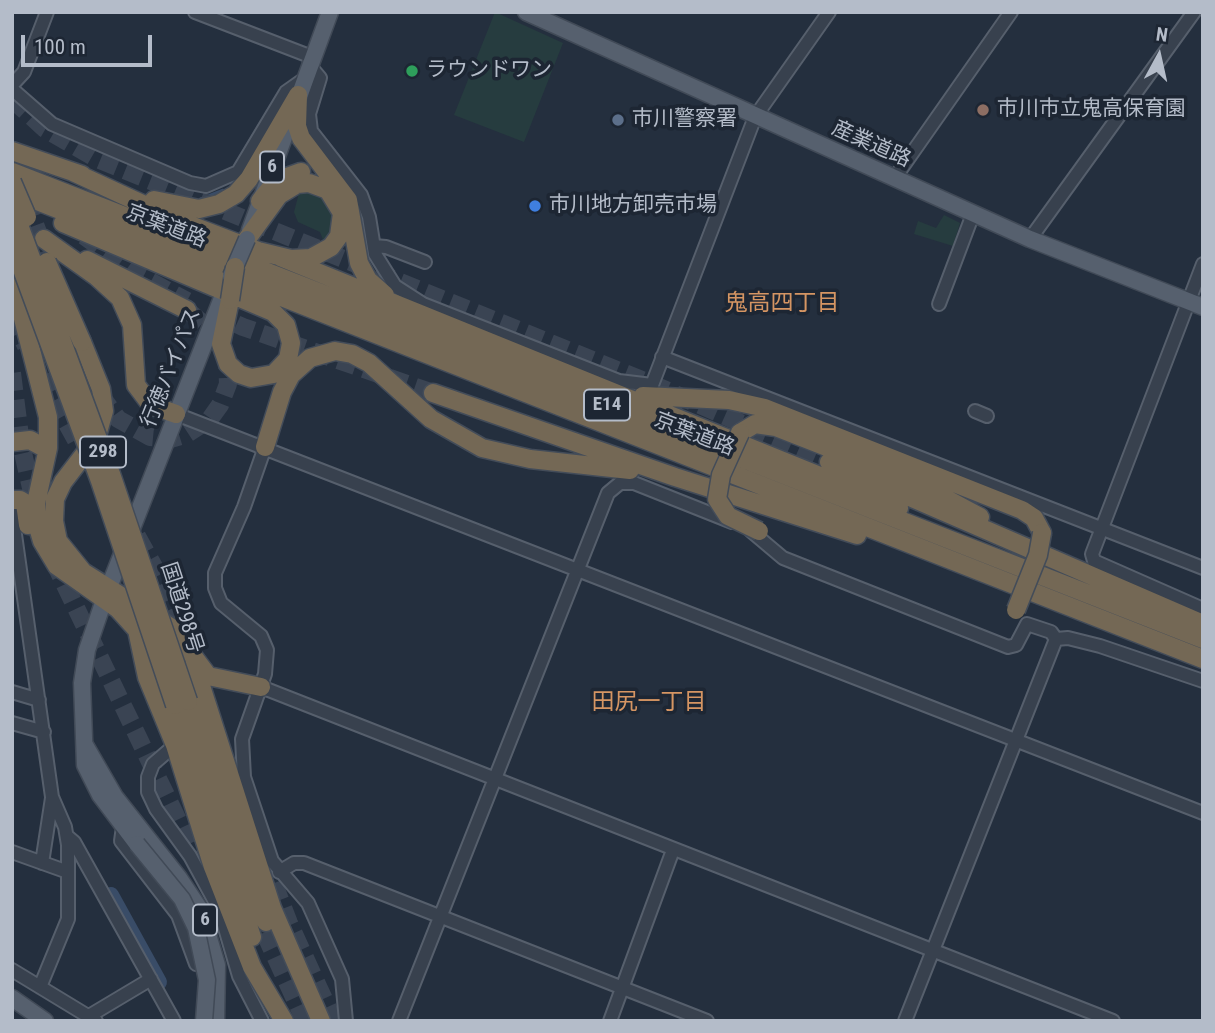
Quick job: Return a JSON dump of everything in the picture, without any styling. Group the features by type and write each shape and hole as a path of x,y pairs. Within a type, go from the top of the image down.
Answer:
{"highway":[{"path":"12,150 174,206 199,209 219,204 236,194 249,180 306,74"},
{"path":"306,74 297,126 301,138 339,186 352,209 356,254 368,280 388,297 421,314"},
{"name":"京葉道路","path":"12,172 1203,639"},
{"path":"73,172 150,209 279,257 619,392 884,501 1053,581"},
{"path":"260,201 270,186 292,174 322,175 339,186"},
{"name":"298","path":"12,182 99,382 104,411 96,439 58,491 54,506 58,541 76,565 106,594 137,631 152,689 175,745 201,836 241,942 272,1004 286,1021"},
{"path":"247,239 279,195 291,187 309,183 328,190 342,213 341,229 336,242 326,252 311,258 279,257"},
{"name":"京葉道路","path":"12,191 1203,659"},
{"path":"12,199 129,252 273,312 286,325 291,342 288,359 274,374 251,378 239,374 228,364 221,344 226,299 235,267"},
{"name":"国道298号","path":"12,206 111,474 240,859 277,947 314,1021"},
{"path":"12,222 187,310"},
{"path":"44,239 97,277 120,298 132,325 136,385 151,405 176,414"},
{"name":"国道298号","path":"12,242 100,481 188,699 246,920 286,1021"},
{"name":"298","path":"12,275 31,344 49,434 36,503 38,532 57,566 82,586 159,617 184,641 188,699 212,725 272,908 321,1021"},
{"path":"265,447 282,392 291,375 310,358 335,351 352,354 369,363 431,419 482,448 530,459 675,477"},
{"path":"619,392 668,399 729,400 765,408 1022,510 1034,518 1042,533 1038,555 1016,610"},
{"path":"433,393 675,477 1014,585"},
{"path":"759,531 728,516 717,499 720,475 740,433 755,424 771,425 911,480 1067,564"},
{"path":"12,442 30,440 69,473"},
{"path":"830,462 1203,625"},
{"path":"12,500 25,503 32,543 44,565 61,578 82,586"},
{"path":"184,641 208,676 261,687"},
{"path":"152,689 167,699 188,699 232,680"},
{"path":"212,725 214,696 232,680"}],"main road":[{"name":"6","path":"235,267 330,12"},
{"name":"産業道路","path":"526,12 1030,239 1203,307"},
{"name":"行徳バイパス","path":"211,1021 219,978 206,923 190,893 141,840 123,827 100,794 85,765 80,709 87,650 106,594 176,414 226,299"},
{"name":"行徳バイパス","path":"85,745 141,840 182,899 196,928 207,979 204,1021"},
{"path":"12,998 45,1021"}],"street":[{"path":"47,12 24,72 12,87 52,124 190,183 206,186 238,172 286,92 306,74"},
{"path":"195,12 306,74 320,78 309,114 311,131 361,195 374,246 389,280 415,301 619,381 652,385 755,117 829,12"},
{"path":"894,178 1011,12"},
{"path":"1030,239 1194,12"},
{"path":"939,304 973,214"},
{"path":"374,246 386,247 425,261"},
{"path":"1203,264 1093,547 1094,561 1203,609"},
{"path":"662,357 1203,568"},
{"path":"176,414 1203,813"},
{"path":"265,447 215,581 221,603 261,636 268,660 242,739 241,765 267,848 279,872 301,894 315,916 342,979 346,1021"},
{"path":"399,1021 608,493 615,485 626,482 672,496 755,532 783,558 1008,648 1016,645 1027,624 1051,632 1056,639"},
{"path":"12,513 52,797 67,836 68,919 40,987"},
{"path":"1056,639 1068,638 1100,646 1203,681"},
{"path":"905,1021 1056,639"},
{"path":"261,687 1113,1021"},
{"path":"12,692 39,700"},
{"path":"12,723 44,732"},
{"path":"175,745 157,759 150,771 147,785 151,801 190,856 220,911 239,976 262,1021"},
{"path":"42,863 52,797"},
{"path":"123,827 121,841 162,891 184,926 199,976 199,1006 203,1015 211,1021"},
{"path":"67,836 74,842 174,1021"},
{"path":"610,1021 674,850"},
{"path":"12,852 68,872"},
{"path":"279,872 294,863 304,863 622,990 707,1021"},
{"path":"12,970 93,1019 151,979"}],"green space":[{"path":"495,12 563,43 524,142 454,115"},
{"path":"299,193 319,194 333,210 336,226 324,242 320,232 298,222 294,212"},
{"path":"944,215 960,223 953,246 914,234 918,221 936,228"}],"waterway":[{"path":"200,199 223,190"},
{"path":"111,895 159,982"}],"tunnel":[{"path":"12,99 45,129 97,159 659,387 829,462"},
{"path":"26,200 54,275"},
{"path":"84,236 135,273 187,301"},
{"path":"99,393 118,419 150,437 171,439 187,434 210,419 220,405 228,384 227,362 215,334 187,310"},
{"path":"212,313 243,327 433,393"},
{"path":"12,317 26,346"},
{"path":"12,373 21,444 36,510"},
{"path":"41,377 87,460"},
{"path":"137,536 168,592 193,653"},
{"path":"53,560 200,866"},
{"path":"264,858 289,923 334,1021"},
{"path":"253,908 305,1021"}],"place":[{"name":"ラウンドワン","path":"412,71"},
{"name":"市川市立鬼高保育園","path":"983,110"},
{"name":"市川警察署","path":"618,120"},
{"name":"市川地方卸売市場","path":"535,206"}],"district":[{"name":"鬼高四丁目","path":"782,304"},
{"name":"田尻一丁目","path":"649,703"}]}
